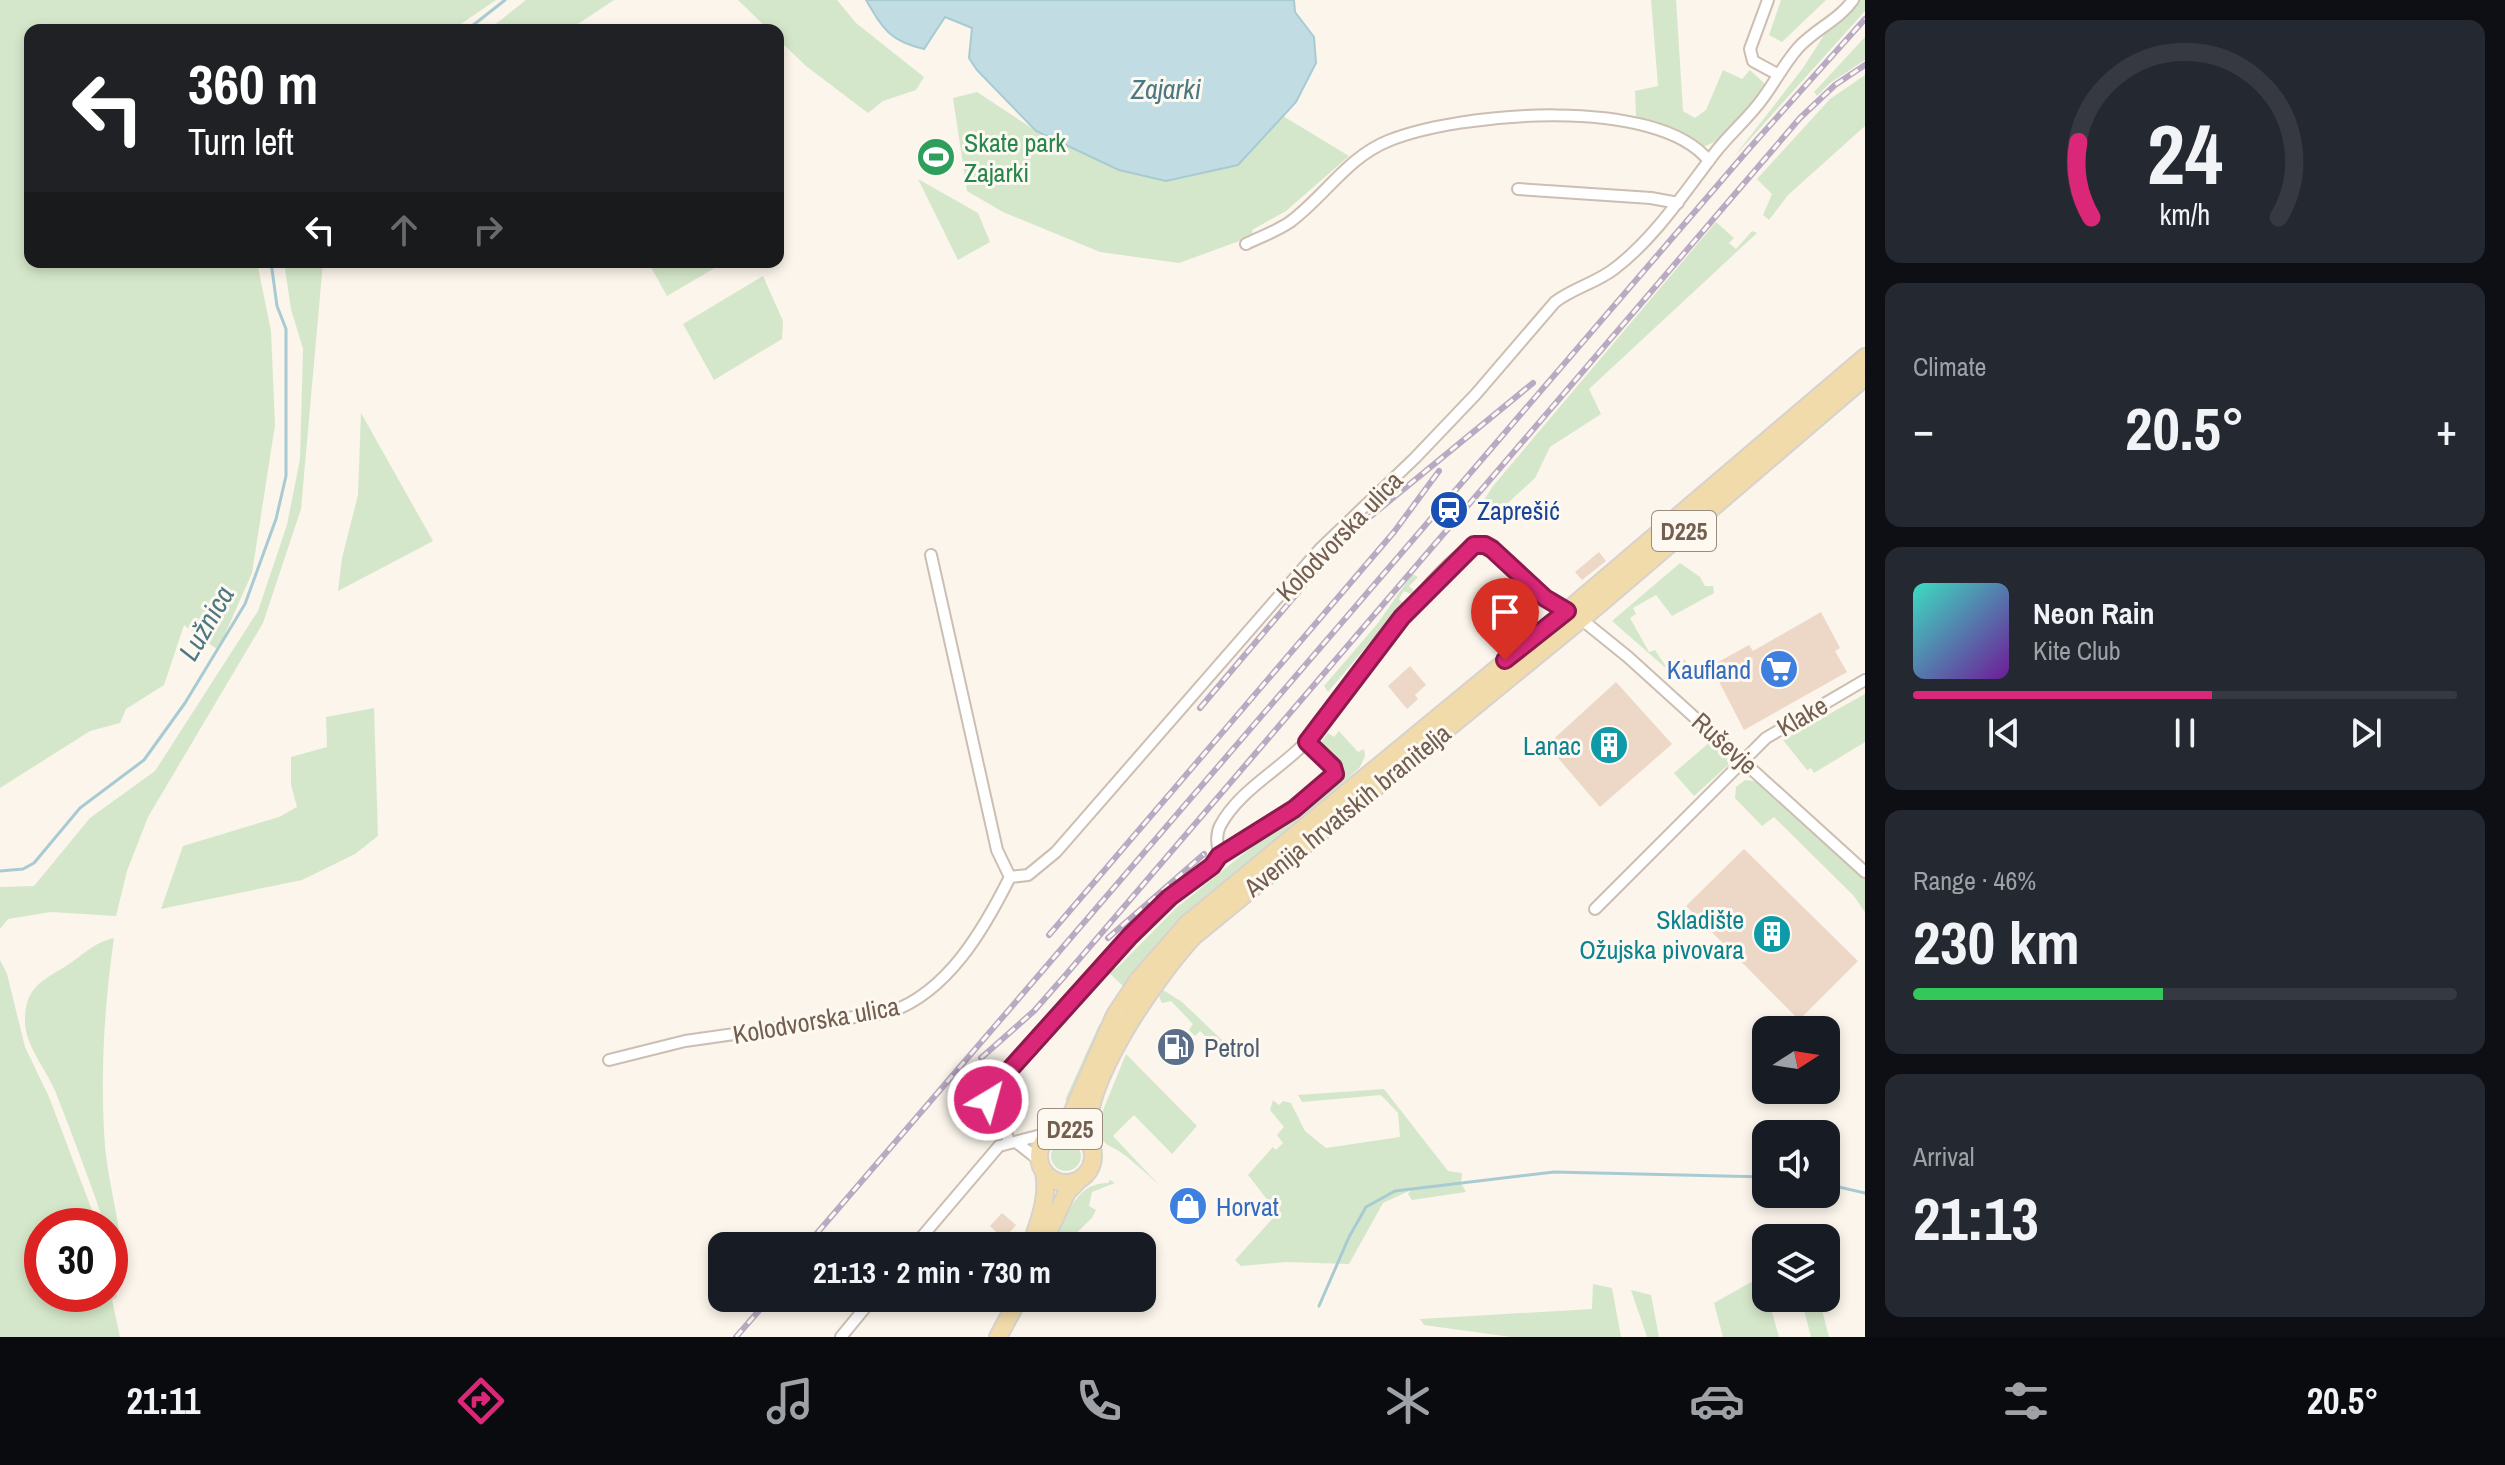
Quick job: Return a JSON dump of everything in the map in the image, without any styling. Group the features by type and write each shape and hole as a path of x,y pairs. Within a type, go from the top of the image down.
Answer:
{"main road":[{"name":"Avenija hrvatskih branitelja","path":"1090,1142 1088,1120 1117,1046 1148,991 1180,952 1574,615 1865,357"},
{"name":"Avenija hrvatskih branitelja","path":"1057,1131 1069,1120 1115,1015 1139,979 1187,924 1574,615 1865,377"},
{"name":"D225","path":"1036,1232 1046,1191 1042,1144 1057,1131 1077,1131 1090,1142 1093,1162 1087,1174 1067,1192 1048,1232"},
{"name":"D225","path":"1042,1166 1055,1181 1077,1182"},
{"path":"987,1337 1000,1312"},
{"path":"998,1337 1011,1312"}],"street":[{"path":"1768,0 1750,49 1753,61 1777,74"},
{"name":"Kolodvorska ulica","path":"609,1060 685,1041 876,1014 909,1005 944,977 978,934 1010,877 1028,875 1056,852 1320,549 1415,458 1555,302 1569,291 1612,271 1678,203 1763,98 1800,45 1846,10 1853,0"},
{"path":"1246,244 1288,224 1360,156 1387,141 1452,126 1532,115 1626,120 1658,127 1676,135 1702,152 1709,161"},
{"path":"1518,189 1651,198 1678,203"},
{"name":"Ruševje","path":"1307,742 1402,617 1474,545 1485,545 1545,598 1574,615 1745,760 1865,872"},
{"path":"931,555 997,850 1010,877"},
{"name":"Klake","path":"1595,909 1771,734 1865,680"},
{"path":"1042,1166 1013,1142 989,1108 990,1092 1130,936 1170,897 1212,866 1219,856 1294,809 1335,774 1333,767 1307,742 1241,801 1219,827 1219,856"},
{"path":"926,1232 999,1146 1057,1131"},
{"path":"841,1337 862,1312"}],"green space":[{"path":"0,0 496,0 461,24 24,24 24,268 258,268 271,331 275,425 252,573 218,650 184,625 164,685 126,709 120,723 90,731 0,788"},
{"path":"526,0 614,0 578,24 496,24"},
{"path":"738,0 837,0 856,23 924,77 916,90 883,101 868,113 806,66 784,45 784,24 763,24"},
{"path":"1651,0 1676,0 1683,111 1695,118 1706,110 1723,70 1742,79 1750,70 1765,84 1731,129 1703,147 1658,124 1636,118 1635,91 1658,86"},
{"path":"1781,0 1826,0 1782,42 1769,35"},
{"path":"1859,0 1865,0 1865,11 1734,157 1803,68 1828,29 1844,18"},
{"path":"1865,37 1865,60 1830,83 1817,96 1814,92"},
{"path":"1865,75 1865,126 1788,195 1769,220 1763,215 1772,194 1757,179 1830,99"},
{"path":"977,92 1036,131 1119,170 1238,165 1283,116 1349,156 1286,211 1252,230 1253,236 1179,263 1100,252 1003,212 967,191 953,98"},
{"path":"918,179 978,213 990,242 958,260"},
{"path":"1716,222 1734,238 1729,243 1736,249 1752,231 1757,233 1589,389 1601,414 1550,447 1535,478 1497,513 1484,500 1493,486"},
{"path":"285,268 322,268 301,509 263,623 148,817 127,871 116,916 51,912 8,919 0,929 0,887 34,886 90,818 155,771 258,611 287,525 300,459 303,349 291,309"},
{"path":"651,268 715,268 667,296"},
{"path":"763,276 783,321 782,339 714,380 683,324"},
{"path":"361,413 433,541 338,591 342,558 358,495"},
{"path":"1680,563 1700,577 1705,586 1713,586 1714,593 1672,616 1656,595 1633,608 1636,614 1630,618 1649,652 1655,650 1667,668 1684,659 1687,663 1675,676 1612,621"},
{"path":"1412,574 1418,577 1409,586 1414,591 1411,594 1404,591 1399,599 1403,603 1328,692 1324,686 1378,623"},
{"path":"1865,694 1865,742 1814,773 1811,768 1807,770 1783,740"},
{"path":"374,708 378,836 355,854 302,880 161,909 183,846 279,817 297,807 291,785 291,757 327,747 326,717"},
{"path":"1339,731 1358,752 1364,749 1365,756 1360,767 1308,816 1186,917 1069,1102 1065,1100 1098,1027 1124,987 1106,970 1117,968 1175,909 1341,775 1319,745 1328,733 1334,737"},
{"path":"1710,742 1729,759 1728,765 1694,796 1674,773"},
{"path":"1745,780 1764,787 1865,875 1865,912 1853,895 1774,817 1762,826 1735,798 1736,787"},
{"path":"114,938 104,1042 103,1095 105,1147 115,1208 99,1208 56,1093 28,1039 25,1020 29,998 34,990 102,942"},
{"path":"0,960 7,974 25,1047 49,1097 91,1208 24,1208 24,1312 115,1312 120,1337 0,1337"},
{"path":"1163,990 1182,1002 1223,1041 1221,1052 1200,1031 1195,1036 1189,1030 1193,1024 1171,1001 1162,1003 1159,996"},
{"path":"1126,1054 1197,1126 1172,1154 1134,1115 1113,1136 1161,1187 1100,1136 1099,1120"},
{"path":"1384,1089 1448,1171 1462,1173 1461,1183 1466,1192 1412,1200 1408,1194 1411,1190 1383,1203 1349,1264 1286,1262 1241,1266 1235,1260 1276,1211 1248,1175 1273,1147 1276,1150 1283,1143 1277,1135 1284,1127 1270,1110 1273,1100 1279,1105 1283,1101 1291,1103 1305,1131 1326,1148 1400,1137 1398,1113 1381,1095 1302,1102 1298,1095"},
{"path":"1066,1141 1077,1145 1081,1156 1077,1167 1066,1171 1055,1167 1051,1156 1055,1145"},
{"path":"1110,1180 1115,1183 1092,1192 1089,1206 1096,1210 1092,1218 1078,1232 1059,1232 1079,1196 1096,1184"},
{"path":"1752,1282 1752,1312 1772,1312 1779,1337 1723,1337 1714,1303"},
{"path":"1593,1284 1612,1288 1621,1337 1511,1337 1424,1325 1420,1319 1592,1309"},
{"path":"1631,1290 1651,1295 1659,1337 1647,1337"},
{"path":"1805,1312 1823,1312 1829,1337 1811,1337"}],"water":[{"name":"Zajarki","path":"866,0 1294,0 1295,12 1314,37 1316,63 1296,102 1238,165 1166,181 1119,170 1036,131 969,58 972,28 945,17 924,49 895,38 877,19"}],"building":[{"path":"1599,552 1606,561 1582,580 1575,572"},
{"name":"Kaufland","path":"1821,612 1840,648 1835,651 1847,672 1744,730 1711,666 1749,645 1753,651"},
{"path":"1410,666 1426,685 1415,695 1418,699 1407,709 1388,686"},
{"name":"Lanac","path":"1616,682 1672,744 1600,807 1547,745"},
{"name":"Skladište Ožujska pivovara","path":"1744,849 1858,961 1803,1016 1795,1016 1686,906"},
{"path":"1002,1213 1016,1225 1010,1232 996,1232 990,1226"}],"waterway":[{"name":"Lužnica","path":"475,24 505,0"},
{"name":"Lužnica","path":"0,871 23,869 34,863 80,808 144,760 185,703 245,604 276,519 286,476 286,329 277,306 272,268"},
{"path":"1319,1306 1349,1237 1366,1207 1395,1191 1554,1172 1752,1177"},
{"path":"1840,1187 1865,1193"}],"railway":[{"path":"818,1232 1747,151 1865,19"},
{"path":"981,1058 1034,1011 1063,978 1800,118 1835,85 1865,65"},
{"path":"1200,708 1327,558 1360,525 1533,383"},
{"path":"1049,935 1394,532 1439,471"},
{"path":"1108,938 1204,854"},
{"path":"736,1337 758,1312"}],"place":[{"name":"Skate park Zajarki","path":"936,157"},
{"name":"Zaprešić","path":"1449,510"},
{"name":"Kaufland","path":"1779,669"},
{"name":"Lanac","path":"1609,745"},
{"name":"Skladište Ožujska pivovara","path":"1772,934"},
{"name":"Petrol","path":"1176,1047"},
{"name":"Horvat","path":"1188,1206"}],"route":[{"path":"988,1100 990,1092 1004,1076 1130,936 1170,897 1212,866 1219,856 1294,809 1335,774 1333,767 1307,742 1402,617 1474,545 1492,549 1545,598 1567,611 1505,660"}]}
